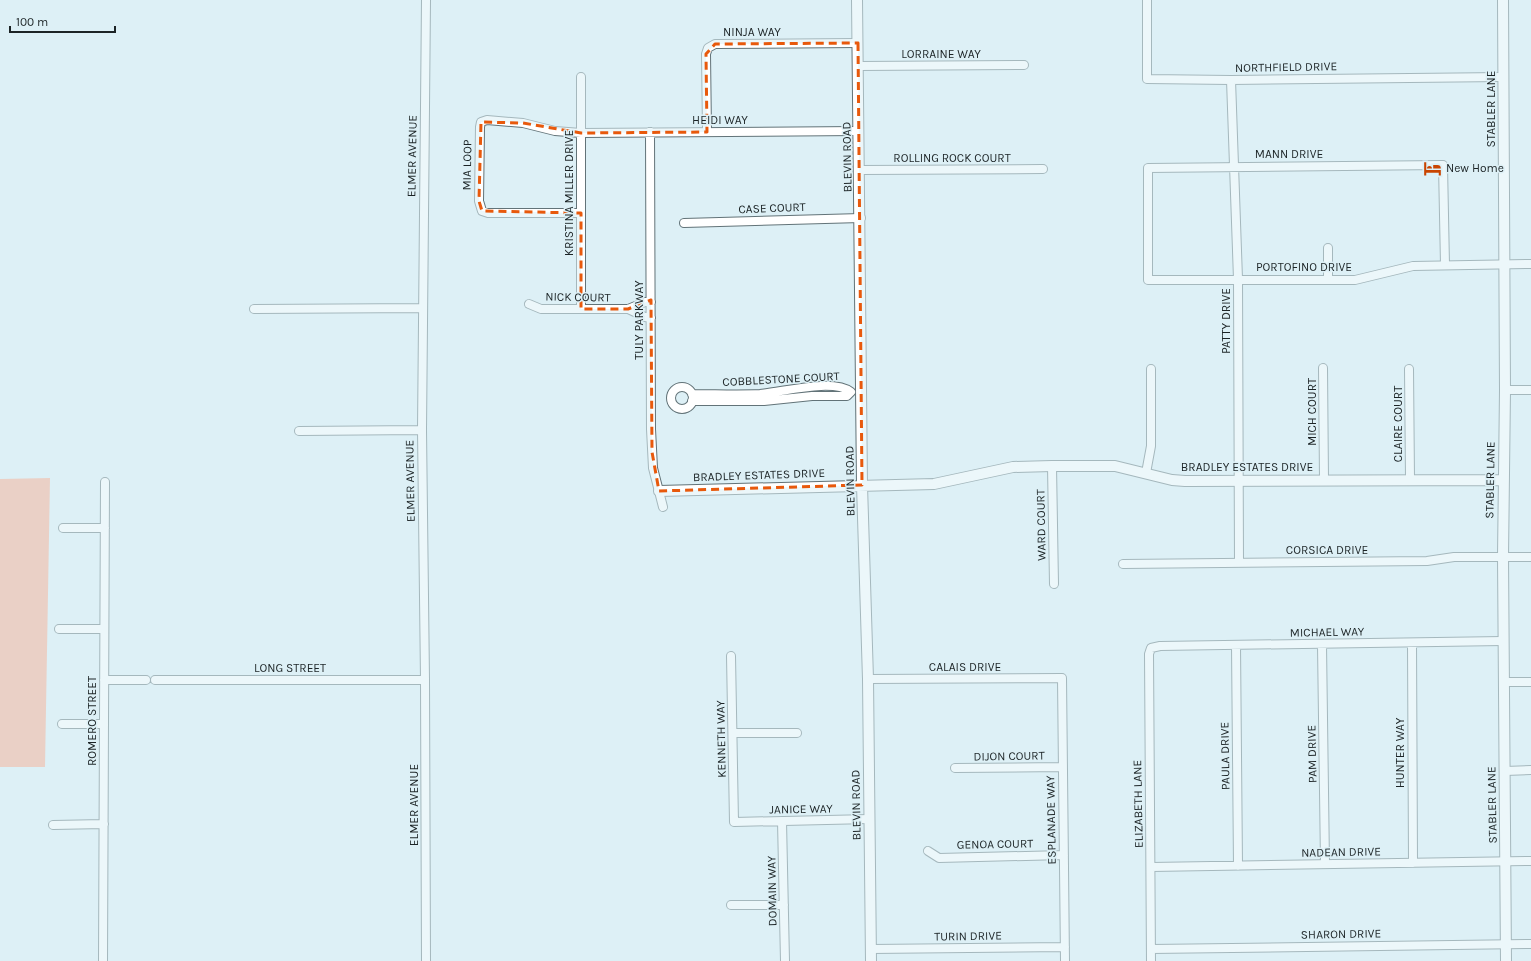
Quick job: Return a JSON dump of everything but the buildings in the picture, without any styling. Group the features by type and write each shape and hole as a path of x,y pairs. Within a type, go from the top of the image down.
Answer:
{"street":[{"name":"ELMER AVENUE","path":"426,0 422,430 426,961"},
{"name":"BLEVIN ROAD","path":"857,0 861,218 857,392 862,485 868,679 871,961"},
{"name":"NORTHFIELD DRIVE","path":"1147,0 1147,79 1231,80 1503,77"},
{"name":"STABLER LANE","path":"1503,0 1505,390 1502,557 1506,961"},
{"name":"NINJA WAY","path":"707,132 706,54 708,48 714,44 858,43"},
{"name":"LORRAINE WAY","path":"858,66 1024,65"},
{"name":"KRISTINA MILLER DRIVE","path":"581,77 581,309"},
{"name":"PATTY DRIVE","path":"1231,80 1238,279 1239,563"},
{"name":"MIA LOOP","path":"581,133 555,131 522,123 487,120 482,122 480,126 479,201 482,211 488,213 582,213"},
{"name":"HEIDI WAY","path":"581,133 859,131"},
{"name":"TULY PARKWAY","path":"650,132 652,452 663,507"},
{"name":"MANN DRIVE","path":"1148,280 1148,168 1443,165 1444,265"},
{"name":"ROLLING ROCK COURT","path":"860,170 1044,169"},
{"name":"CASE COURT","path":"684,223 861,218"},
{"path":"1328,248 1328,280"},
{"name":"PORTOFINO DRIVE","path":"1148,280 1355,280 1413,266 1531,264"},
{"name":"NICK COURT","path":"529,304 541,309 628,309 645,302 650,302"},
{"path":"254,309 423,308"},
{"name":"NICK COURT","path":"628,309 645,317 651,318"},
{"name":"MICH COURT","path":"1323,368 1324,480"},
{"path":"1146,473 1151,446 1151,369"},
{"name":"CLAIRE COURT","path":"1409,369 1410,480"},
{"name":"COBBLESTONE COURT","path":"692,398 752,398 845,387 857,392"},
{"path":"1505,390 1531,390"},
{"path":"299,431 422,430"},
{"name":"BRADLEY ESTATES DRIVE","path":"659,491 934,484 1013,467 1052,466 1115,466 1186,481 1503,480"},
{"name":"WARD COURT","path":"1052,466 1054,584"},
{"name":"ROMERO STREET","path":"103,961 105,482"},
{"path":"63,528 105,528"},
{"name":"CORSICA DRIVE","path":"1123,564 1427,561 1454,557 1531,557"},
{"path":"59,628 104,628"},
{"name":"MICHAEL WAY","path":"1152,648 1160,646 1322,645 1503,641"},
{"name":"HUNTER WAY","path":"1412,643 1413,863"},
{"name":"PAULA DRIVE","path":"1236,645 1238,866"},
{"name":"PAM DRIVE","path":"1322,645 1325,864"},
{"name":"ELIZABETH LANE","path":"1151,961 1149,654 1152,648"},
{"name":"KENNETH WAY","path":"731,656 734,822"},
{"name":"CALAIS DRIVE","path":"868,679 1062,678"},
{"name":"ESPLANADE WAY","path":"1062,678 1065,961"},
{"path":"104,680 146,680"},
{"name":"LONG STREET","path":"155,680 425,680"},
{"path":"1504,682 1531,682"},
{"path":"62,724 104,724"},
{"path":"732,733 797,733"},
{"name":"DIJON COURT","path":"955,768 1063,767"},
{"path":"1504,770 1531,770"},
{"name":"JANICE WAY","path":"734,822 870,819"},
{"name":"DOMAIN WAY","path":"782,821 785,961"},
{"path":"53,825 104,824"},
{"name":"GENOA COURT","path":"928,851 939,858 1064,855"},
{"name":"NADEAN DRIVE","path":"1151,867 1531,861"},
{"path":"731,905 784,905"},
{"name":"SHARON DRIVE","path":"1151,949 1531,944"},
{"name":"TURIN DRIVE","path":"871,949 1064,947"}],"highlighted area":[{"path":"858,43 862,485 659,491 652,452 651,300 628,309 581,309 581,213 482,211 479,201 481,122 523,123 581,133 707,132 706,54 715,44"}],"shaded area":[{"path":"50,478 45,767 0,767 0,479"}],"place":[{"name":"New Home","path":"1433,168"}]}
